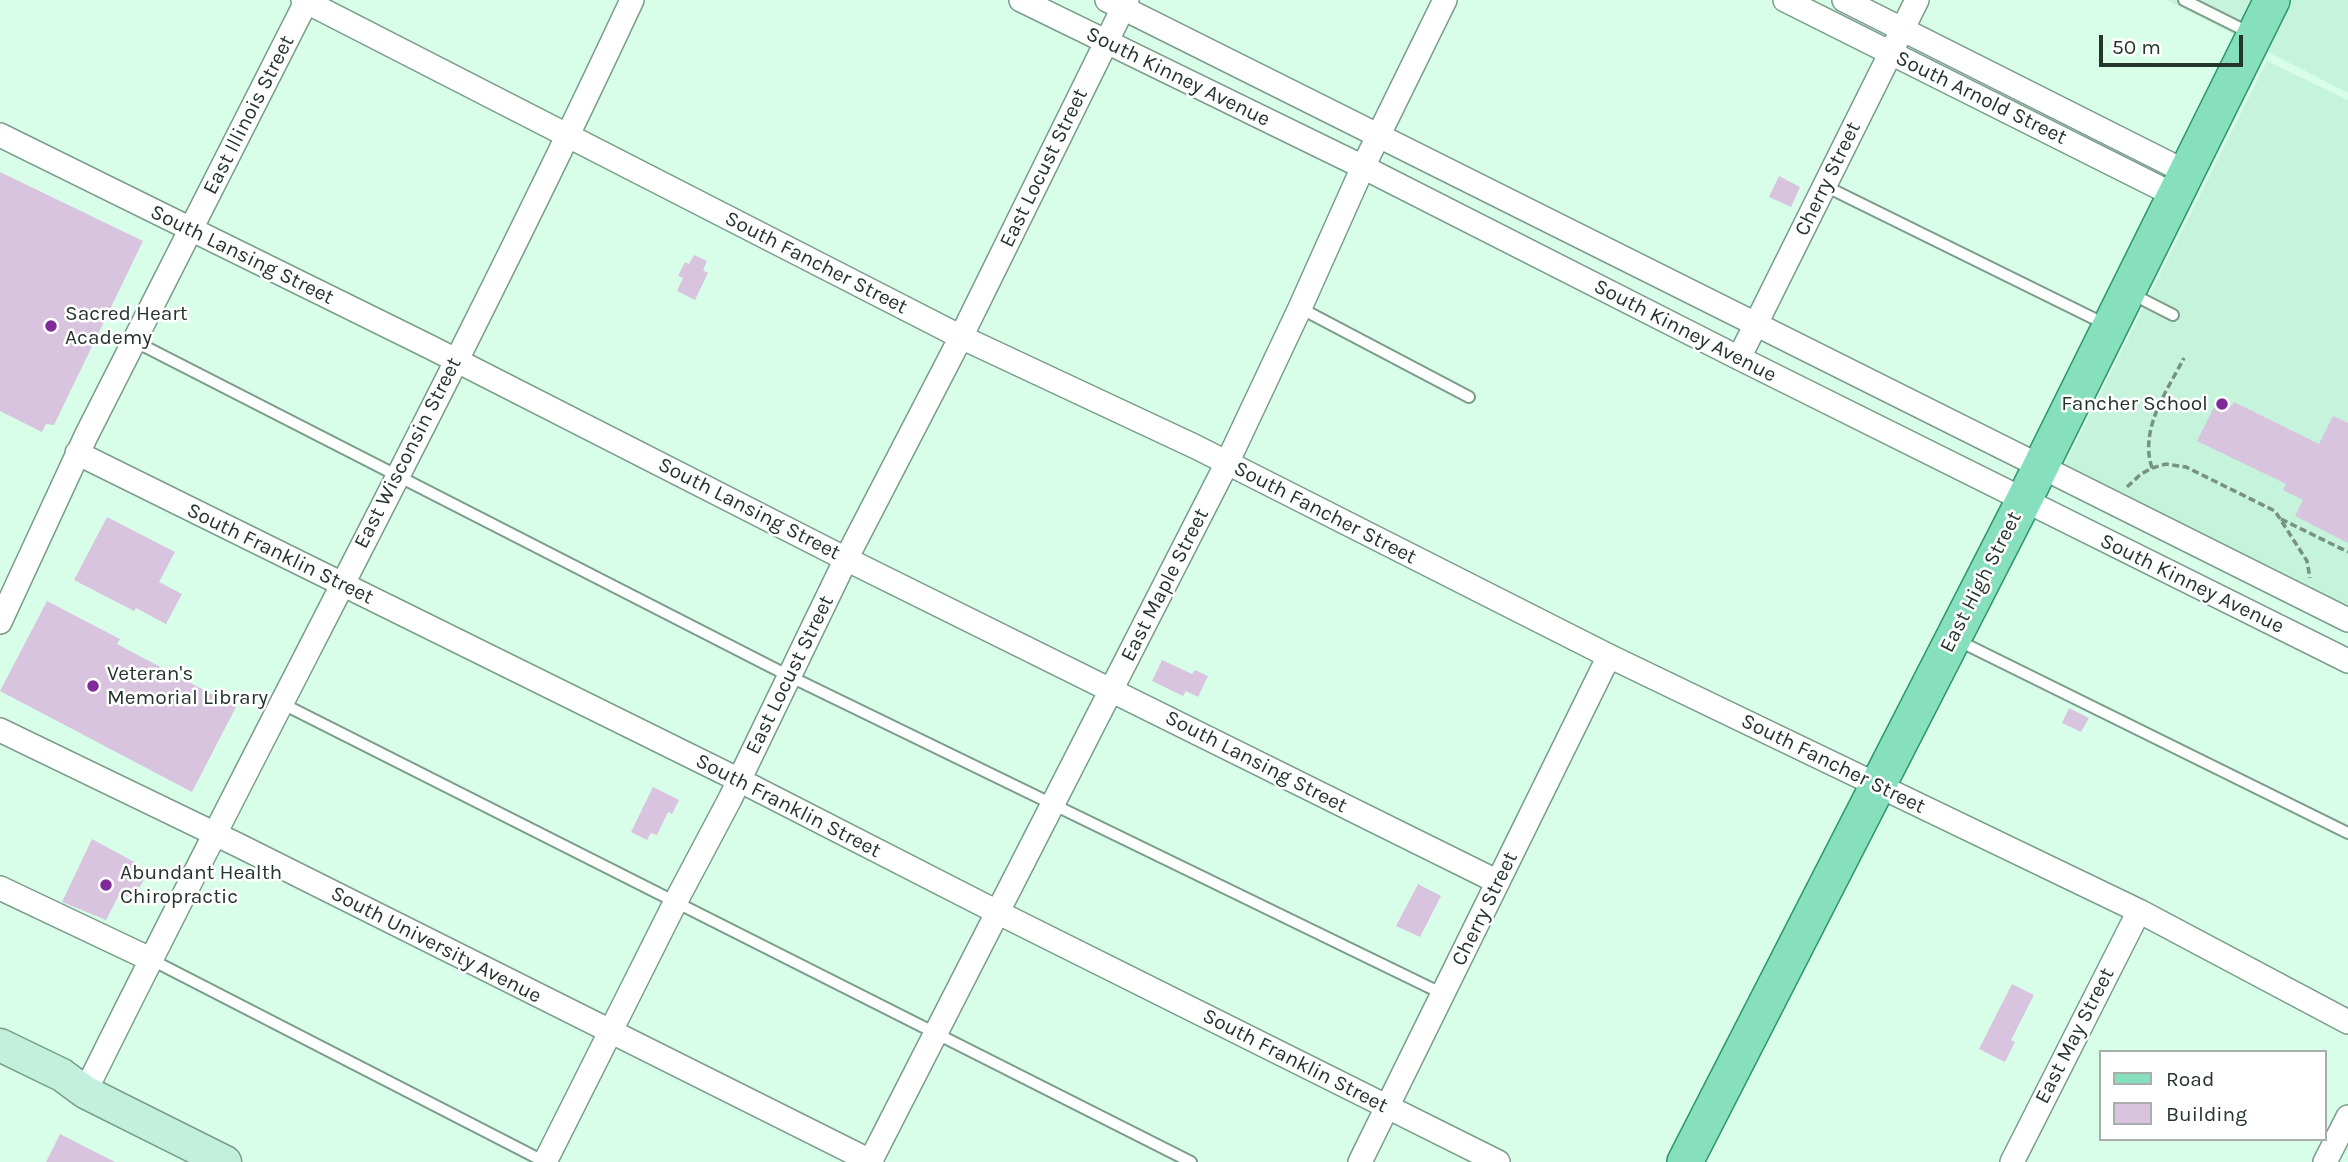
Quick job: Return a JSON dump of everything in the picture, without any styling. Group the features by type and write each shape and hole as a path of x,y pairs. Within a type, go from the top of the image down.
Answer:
{"main road":[{"name":"East High Street","path":"1685,1162 2024,500 2273,0"}],"street":[{"name":"East Wisconsin Street","path":"85,1092 213,834 568,137 632,0"},
{"name":"South Kinney Avenue","path":"1021,0 1363,167 1738,358 2348,661"},
{"name":"East Maple Street","path":"871,1162 1227,463 1363,167 1445,0"},
{"name":"South Arnold Street","path":"1785,0 1890,53 2182,185"},
{"name":"South Arnold Street","path":"1844,0 2182,185"},
{"name":"Cherry Street","path":"1738,358 1917,0"},
{"name":"South Fancher Street","path":"305,1 961,337 1227,463 1609,656 2138,911 2348,1021"},
{"name":"East Illinois Street","path":"0,622 77,453 305,1"},
{"name":"South Kinney Avenue","path":"1119,3 1755,325 2348,620"},
{"name":"East Locust Street","path":"545,1162 739,780 846,559 961,337 1106,43 1119,3"},
{"name":"South Lansing Street","path":"0,135 1498,882"},
{"name":"South Franklin Street","path":"77,453 739,780 1498,1162"},
{"name":"Cherry Street","path":"1360,1162 1609,656"},
{"name":"South University Avenue","path":"0,730 871,1162"},
{"path":"0,888 152,960"},
{"name":"East May Street","path":"2012,1162 2138,911"},
{"path":"0,1045 62,1075 85,1092 225,1162"},
{"path":"2325,1162 2348,1117"}],"lane":[{"path":"2184,0 2255,36"},
{"path":"1825,186 2110,327"},
{"path":"2128,292 2173,315"},
{"path":"1300,308 1469,397"},
{"path":"134,341 789,676 1444,995"},
{"path":"1953,638 2348,834"},
{"path":"281,703 1191,1162"},
{"path":"152,960 545,1162"}],"path":[{"path":"2152,468 2148,442 2151,426 2184,358"},
{"path":"2127,487 2152,468 2166,464 2186,467 2275,510 2307,561 2310,579"},
{"path":"2280,519 2348,552"}],"shaded area":[{"path":"2166,0 2348,0 2348,93 2231,33"},
{"name":"Fancher School","path":"2267,61 2348,100 2348,620 2059,476"}],"building":[{"name":"Sacred Heart Academy","path":"0,172 143,241 54,425 46,424 42,432 0,411"},
{"path":"1779,176 1800,187 1791,207 1769,197"},
{"path":"694,255 707,261 703,270 708,273 695,300 677,291 683,278 678,276 685,262 689,264"},
{"name":"Fancher School","path":"2218,399 2232,406 2234,402 2319,444 2333,416 2348,423 2348,543 2295,516 2303,500 2283,490 2286,484 2197,441"},
{"path":"107,517 175,552 159,582 182,594 166,624 74,580"},
{"path":"47,601 120,639 117,644 236,707 192,792 0,691"},
{"path":"1162,660 1192,674 1195,670 1208,676 1198,697 1186,691 1183,696 1152,681"},
{"path":"2069,708 2089,718 2081,732 2062,723"},
{"path":"653,787 679,800 672,814 668,812 657,835 651,833 647,840 631,832"},
{"name":"Abundant Health Chiropractic","path":"92,839 136,863 132,870 146,876 133,899 120,893 106,920 62,902"},
{"path":"1418,884 1441,896 1420,937 1396,926"},
{"path":"2012,984 2034,995 2011,1040 2015,1042 2005,1062 1979,1049"},
{"path":"60,1134 115,1162 46,1162"}],"place":[{"name":"Sacred Heart Academy","path":"51,326"},
{"name":"Fancher School","path":"2222,404"},
{"name":"Veteran's Memorial Library","path":"93,686"},
{"name":"Abundant Health Chiropractic","path":"106,885"}]}
